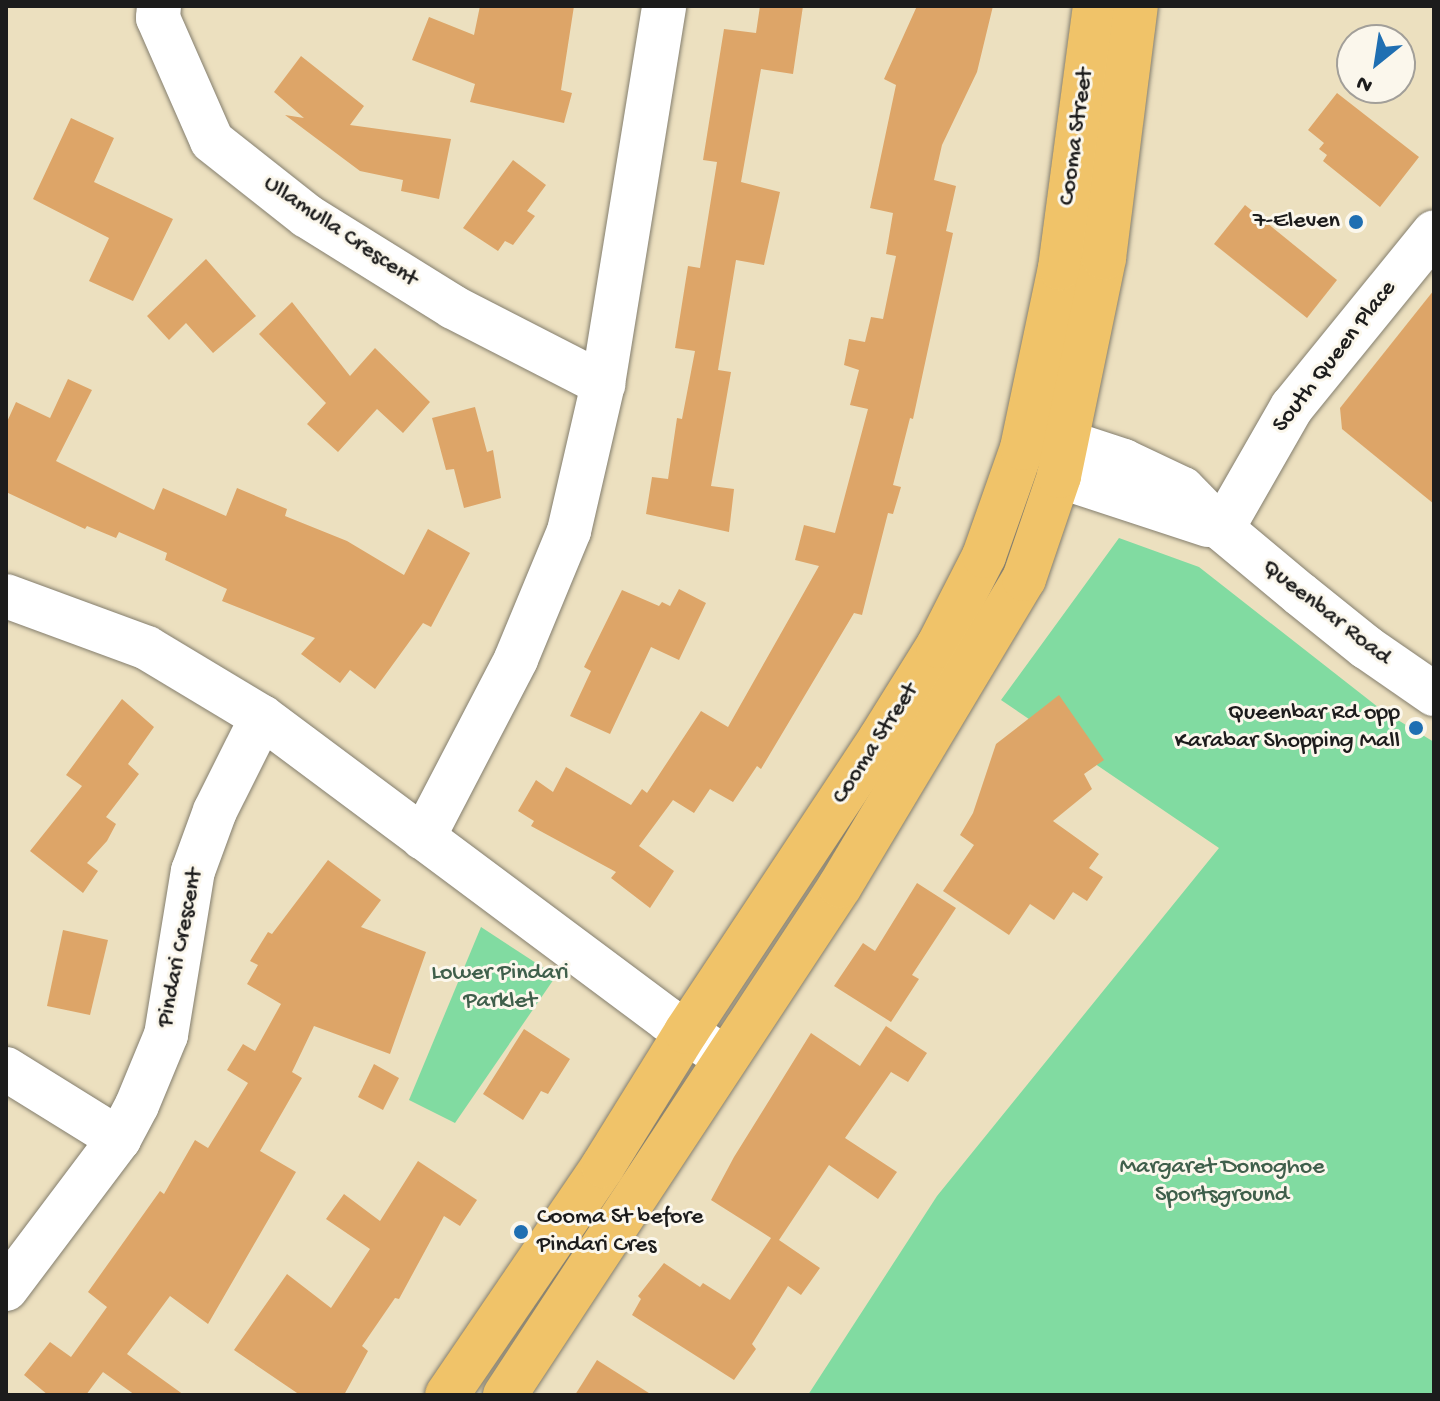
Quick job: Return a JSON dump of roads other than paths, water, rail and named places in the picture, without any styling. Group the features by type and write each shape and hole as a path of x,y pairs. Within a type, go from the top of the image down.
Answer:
{"main road":[{"name":"Cooma Street","path":"447,1395 603,1166 686,1032 880,739 938,646 984,556 1022,448 1060,268 1095,6"},
{"name":"Cooma Street","path":"505,1395 840,886 1024,579 1063,459 1104,258 1136,6"},
{"path":"1022,448 1063,459"}],"street":[{"name":"Ullamulla Crescent","path":"159,6 158,18 212,141 320,224 453,307 603,384"},
{"path":"423,838 516,659 569,531 603,384 664,6"},
{"name":"South Queen Place","path":"1222,529 1292,407 1434,232"},
{"name":"Queenbar Road","path":"1063,459 1222,529 1366,647 1434,694"},
{"path":"6,596 147,648 262,717 725,1058"},
{"name":"Pindari Crescent","path":"6,1289 119,1139 166,1035 193,871 215,811 262,717"},
{"path":"6,1069 119,1139"}],"place":[{"name":"7-Eleven","path":"1356,222"},
{"name":"Queenbar Rd opp Karabar Shopping Mall","path":"1416,728"},
{"name":"Cooma St before Pindari Cres","path":"521,1232"}],"park label":[{"name":"Lower Pindari Parklet","path":"500,988"},
{"name":"Margaret Donoghoe Sportsground","path":"1222,1182"}]}
